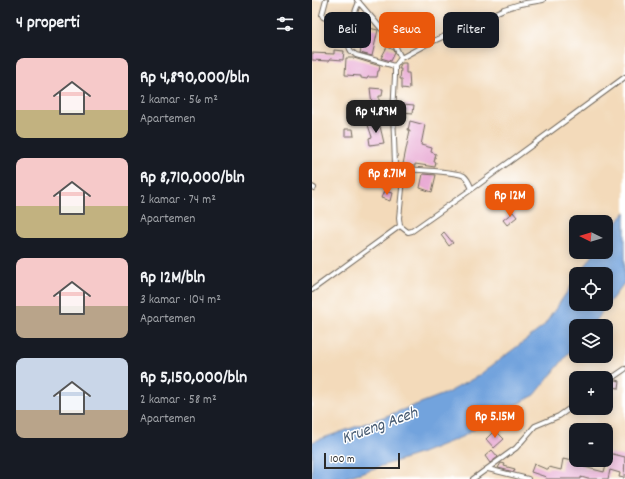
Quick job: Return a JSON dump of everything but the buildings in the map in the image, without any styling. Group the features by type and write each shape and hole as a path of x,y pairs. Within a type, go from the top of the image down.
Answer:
{"street":[{"path":"324,17 322,12 326,0"},
{"path":"472,189 467,179 461,175 404,169 396,166 394,158 393,114 395,66 401,58 425,45 504,9 520,4 543,0"},
{"path":"358,1 395,45 401,58"},
{"path":"358,1 350,34 349,44 351,51 356,55 395,66"},
{"path":"404,169 399,218 400,226 408,232 412,231 472,189 625,77"},
{"path":"312,290 400,226"},
{"path":"613,377 625,369"},
{"path":"474,479 516,448 535,426 558,416 569,409"},
{"path":"488,469 528,479"}],"water":[{"path":"625,212 625,282 613,298 613,267 585,267 590,259 613,259 613,228"},
{"name":"Krueng Aceh","path":"569,289 569,311 603,311 596,319 569,319 569,353 535,395 497,414 464,436 419,454 341,479 312,479 312,442 447,393 478,376 543,327"}]}
